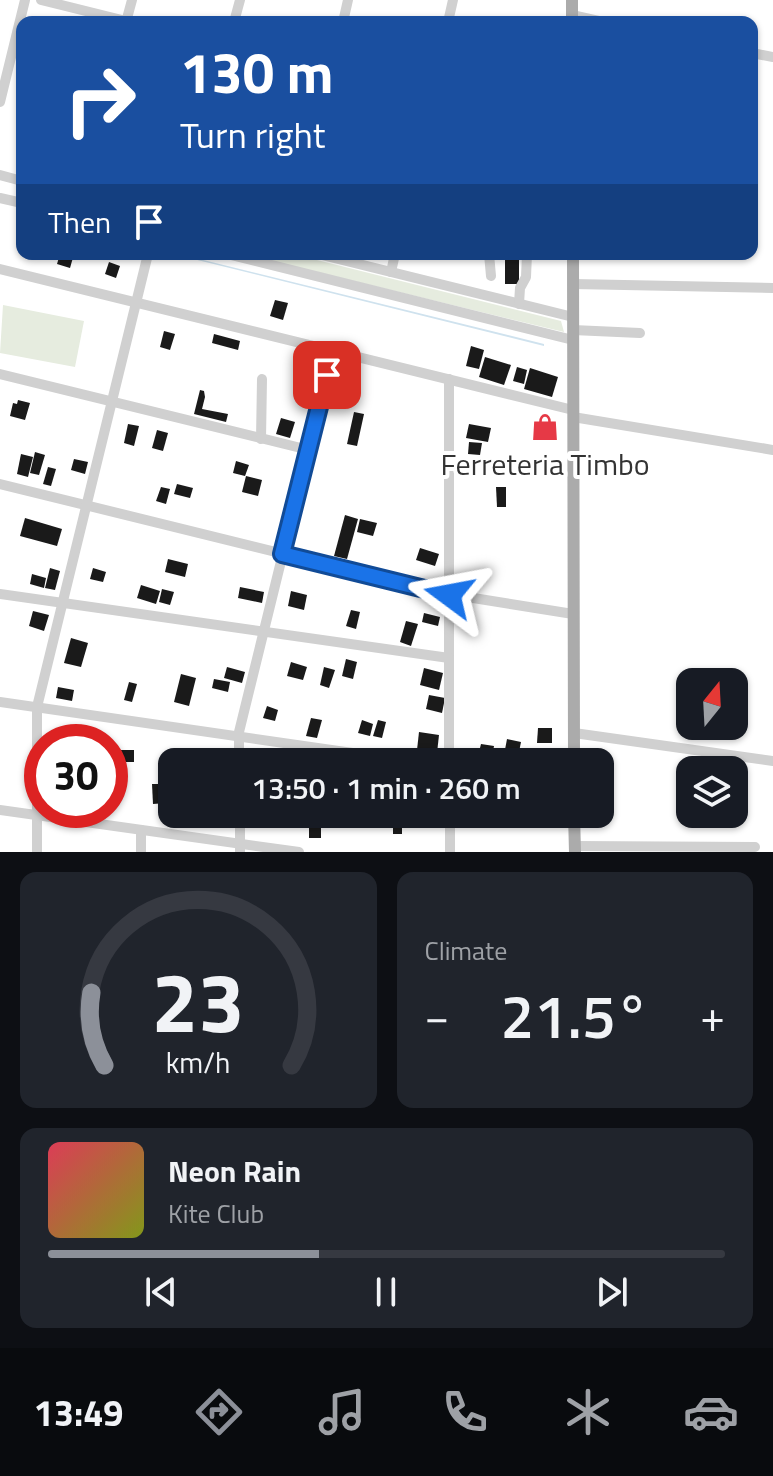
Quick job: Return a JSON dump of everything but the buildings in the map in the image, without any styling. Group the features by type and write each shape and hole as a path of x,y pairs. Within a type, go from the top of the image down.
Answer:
{"main road":[{"path":"573,260 574,748"},
{"path":"574,828 575,849"}],"street":[{"path":"41,0 104,16"},
{"path":"0,102 16,37"},
{"path":"37,724 37,707 146,260"},
{"path":"255,260 573,329 640,333"},
{"path":"342,260 519,304 573,329"},
{"path":"391,272 394,260"},
{"path":"490,260 491,276"},
{"path":"519,304 527,260"},
{"path":"0,269 449,379 573,414 773,450"},
{"path":"573,284 773,288"},
{"path":"239,748 239,736 263,632 333,350"},
{"path":"0,374 309,450"},
{"path":"261,439 262,379"},
{"path":"449,379 449,748"},
{"path":"0,484 449,595 573,614"},
{"path":"0,594 449,658"},
{"path":"0,702 320,748"},
{"path":"574,733 773,761"},
{"path":"0,810 24,813"},
{"path":"37,828 37,852"},
{"path":"127,828 240,848 299,852"},
{"path":"450,828 450,852"},
{"path":"141,830 141,852"},
{"path":"575,849 755,847"}],"shaded area":[{"path":"268,260 317,260 561,321 564,332"},
{"path":"3,305 84,321 75,367 0,353"}],"water":[{"path":"197,260 544,344 544,346"}],"place":[{"name":"Ferreteria Timbo","path":"545,427"}],"route":[{"path":"327,375 282,554 449,595"}]}
